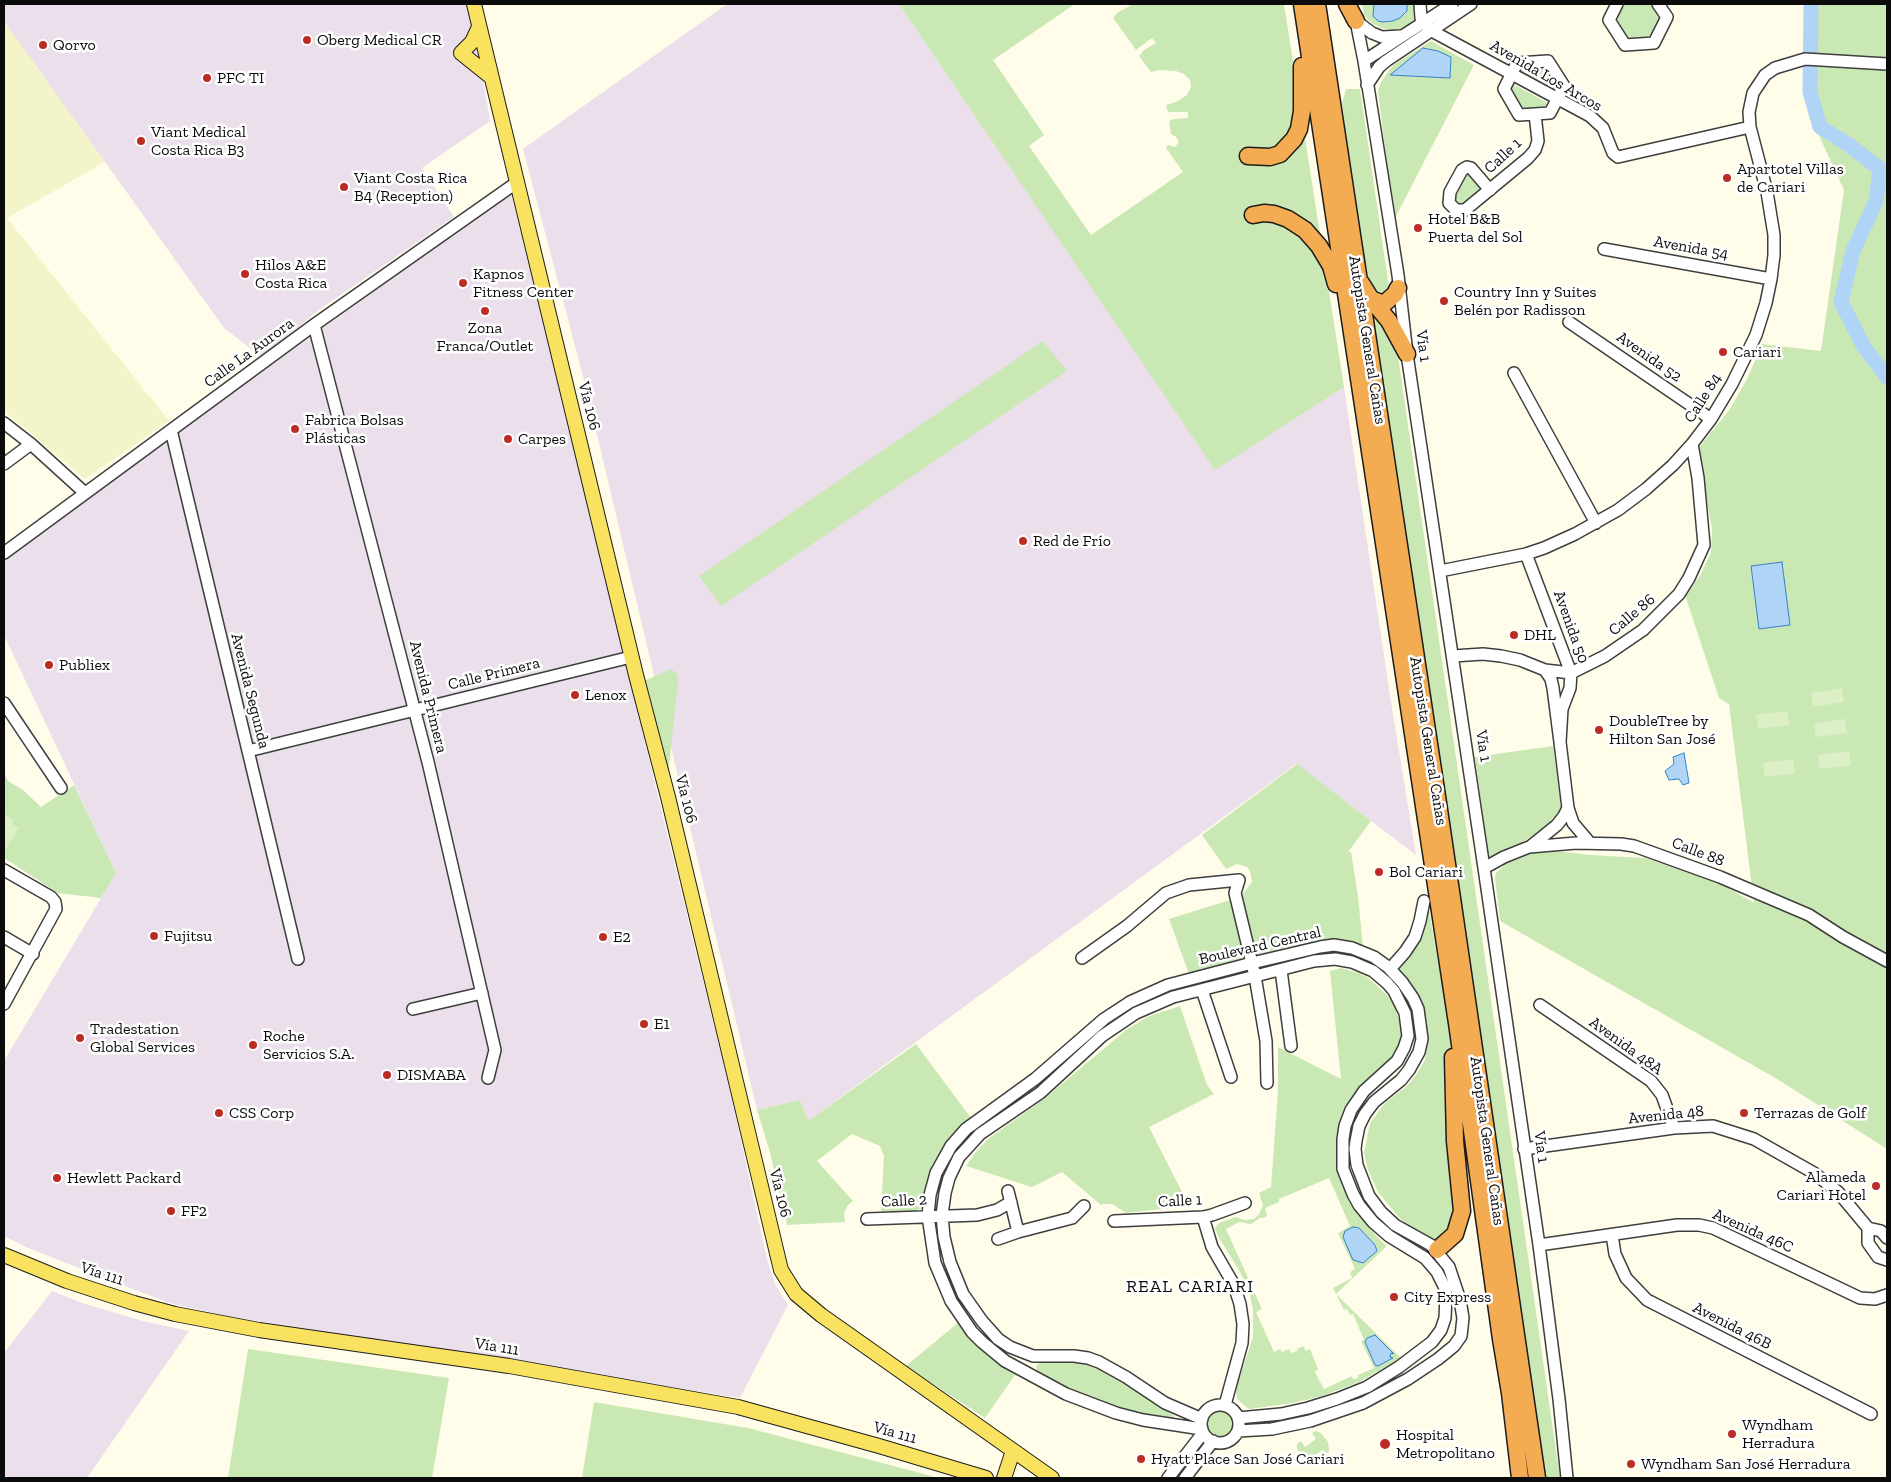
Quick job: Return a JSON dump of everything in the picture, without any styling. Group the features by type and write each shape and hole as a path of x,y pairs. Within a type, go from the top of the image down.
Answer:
{"highway":[{"path":"1248,156 1270,157 1280,154 1290,144 1299,129 1303,99 1302,38 1296,4"},
{"name":"Autopista General Cañas","path":"1302,4 1457,1023 1510,1393 1520,1478"},
{"name":"Autopista General Cañas","path":"1317,4 1438,803 1536,1478"},
{"path":"1347,4 1356,21"},
{"path":"1253,215 1274,214 1298,225 1312,236 1331,266 1344,328 1362,446 1395,615"},
{"path":"1358,276 1371,299 1389,321 1407,354"},
{"path":"1371,299 1381,303 1386,302 1395,294 1398,288"},
{"path":"1437,1250 1455,1234 1462,1211 1455,1141 1452,1060 1457,1023"},
{"path":"1510,1393 1510,1478"}],"main road":[{"name":"Vía 106","path":"474,4 631,657 668,797 781,1270 796,1294 821,1315 1052,1478"},
{"path":"479,27 472,42 460,53 491,77"},
{"name":"Vía 111","path":"4,1254 66,1281 175,1314 259,1330 509,1366 738,1407 960,1475 986,1478"},
{"path":"1004,1478 1013,1451"}],"street":[{"path":"1420,4 1421,18 1427,27"},
{"path":"1367,84 1379,67 1452,4"},
{"path":"1364,61 1403,36 1427,27 1471,4"},
{"path":"1617,4 1609,20 1625,45 1654,42 1667,17 1658,4"},
{"path":"1356,21 1363,28 1382,37 1403,36"},
{"name":"Vía 1","path":"1356,21 1398,275 1407,354 1539,1245 1567,1478"},
{"name":"Avenida Los Arcos","path":"1427,27 1590,116 1603,128 1613,153 1618,157 1750,127"},
{"name":"Calle 84","path":"1440,571 1526,554 1544,548 1596,523 1618,510 1646,489 1673,465 1692,444 1711,419 1732,384 1756,335 1771,279 1774,255 1772,218 1750,127 1750,103 1758,83 1775,68 1805,59 1887,64"},
{"path":"1548,61 1564,86 1557,99 1550,113 1519,115 1504,89 1517,62 1548,61"},
{"name":"Calle 1","path":"1490,190 1528,158 1534,150 1538,141 1535,114"},
{"name":"Calle La Aurora","path":"4,552 314,326 516,183"},
{"name":"Avenida 54","path":"1604,248 1771,279"},
{"name":"Avenida 52","path":"1569,322 1711,419"},
{"name":"Avenida Primera","path":"314,326 415,711 495,1050 488,1078"},
{"path":"1514,373 1596,523"},
{"path":"4,423 31,444 85,493"},
{"name":"Avenida Segunda","path":"171,430 298,959"},
{"path":"4,464 31,444"},
{"name":"Calle 86","path":"1571,673 1605,656 1643,630 1674,599 1689,578 1704,545 1698,478 1692,444"},
{"name":"Avenida 50","path":"1526,554 1571,673 1570,688 1562,709 1560,742"},
{"path":"1453,656 1482,654 1501,656 1520,660 1545,670 1571,673"},
{"name":"Calle Primera","path":"248,751 631,657"},
{"name":"Avenida 50","path":"1545,670 1551,679 1553,688 1568,808 1573,823 1590,843"},
{"path":"4,704 61,788"},
{"path":"1530,847 1557,825 1568,808"},
{"path":"1557,825 1566,844"},
{"name":"Calle 88","path":"1484,868 1530,847 1590,843 1634,846 1720,877 1809,915 1851,942 1887,961"},
{"path":"4,870 51,897 55,902 56,909 4,1003"},
{"path":"1082,958 1127,926 1166,893 1185,886 1238,880 1235,893 1255,976 1266,1040 1267,1082"},
{"path":"1391,975 1415,937 1424,901"},
{"path":"4,937 32,954"},
{"name":"Boulevard Central","path":"1202,1427 1126,1376 1100,1362 1082,1356 1042,1357 1024,1354 1010,1347 991,1332 963,1294 946,1250 942,1215 945,1193 954,1165 971,1143 987,1129 1040,1093 1122,1007 1160,988 1252,963 1334,945 1360,950 1380,960 1391,975 1409,990 1418,1009 1421,1045 1413,1065 1405,1075 1374,1102 1365,1114 1356,1135 1357,1165 1364,1186 1381,1212 1395,1225 1425,1240 1437,1250 1450,1267 1460,1300 1463,1318 1461,1336 1457,1343 1438,1359 1374,1398 1326,1417 1272,1429 1238,1431"},
{"name":"Boulevard Central","path":"1202,1427 1143,1420 1116,1413 1055,1389 1005,1361 982,1342 972,1332 951,1301 935,1263 928,1216 930,1195 936,1173 951,1146 974,1123 1099,1031 1150,1006 1173,997 1324,959 1335,959 1359,964 1391,975"},
{"path":"1372,970 1380,960"},
{"path":"1281,970 1291,1046"},
{"name":"Boulevard Central","path":"1238,1418 1281,1414 1320,1405 1366,1387 1415,1356 1430,1344 1441,1330 1447,1311 1445,1288 1432,1265 1425,1258 1389,1236 1373,1222 1359,1205 1345,1176 1342,1149 1345,1126 1351,1110 1364,1091 1397,1061 1407,1041 1408,1029 1405,1012 1391,975"},
{"path":"1202,990 1231,1077"},
{"path":"412,1009 482,994"},
{"name":"Avenida 48A","path":"1540,1005 1651,1082 1662,1096 1674,1128"},
{"name":"Avenida 48","path":"1524,1149 1674,1128 1713,1126 1754,1139 1814,1173 1838,1192 1868,1228 1881,1231 1887,1238"},
{"path":"1342,1149 1355,1149"},
{"name":"Calle 2","path":"867,1219 977,1215 997,1210 1010,1196 1018,1232"},
{"name":"Calle 1","path":"1114,1221 1212,1215 1245,1203"},
{"path":"998,1239 1072,1218 1084,1206"},
{"path":"1203,1216 1212,1247 1234,1285 1240,1304 1243,1324 1242,1343 1225,1405"},
{"name":"Avenida 46C","path":"1539,1245 1677,1226 1699,1225 1713,1228 1860,1298 1874,1298 1887,1295"},
{"name":"Avenida 48","path":"1868,1228 1868,1243 1878,1257 1887,1260"},
{"name":"Avenida 46B","path":"1612,1235 1615,1254 1626,1278 1647,1300 1871,1414"},
{"path":"1430,1344 1428,1352 1430,1356 1438,1359"},
{"path":"1018,1367 1024,1354"},
{"path":"1415,1356 1421,1363 1419,1372"},
{"path":"1168,1478 1202,1427 1204,1413 1213,1406 1225,1405 1231,1408 1238,1418 1238,1431 1229,1441 1218,1443 1213,1441 1202,1427"},
{"path":"1320,1405 1324,1408 1326,1417"},
{"path":"1185,1478 1213,1441"}],"shaded area":[{"path":"4,4 469,4 490,121 422,168 454,217 320,309 262,357 224,328 105,162 4,26"},
{"path":"727,4 899,4 1215,469 1344,387 1390,696 1416,855 1296,764 808,1121 800,1100 757,1110 585,384 523,149"},
{"path":"511,193 732,1100 767,1259 775,1284 788,1305 740,1398 227,1316 169,1303 28,1248 4,1236 4,1061 116,873 4,635 4,557"},
{"path":"52,1291 82,1303 143,1321 189,1331 87,1478 4,1478 4,1353"}],"green space":[{"path":"899,4 1075,4 993,60 1044,135 1029,146 1091,235 1183,172 1166,148 1168,145 1175,147 1179,142 1171,134 1169,121 1188,118 1188,112 1168,112 1166,105 1178,101 1187,95 1191,87 1190,80 1184,74 1176,71 1159,70 1151,72 1139,56 1144,50 1156,43 1152,38 1136,50 1113,18 1118,12 1130,6 1129,4 1284,4 1344,387 1215,470"},
{"path":"1362,4 1416,4 1417,11 1415,19 1408,27 1395,31 1381,28 1372,23 1364,15"},
{"path":"1622,4 1653,4 1661,16 1651,38 1627,40 1614,20"},
{"path":"1815,4 1887,4 1887,1149 1777,1079 1500,921 1495,878 1496,873 1510,860 1530,851 1548,850 1590,855 1645,858 1723,885 1754,903 1729,704 1719,698 1685,595 1700,576 1711,552 1712,528 1697,450 1730,409 1748,377 1762,344 1821,351 1844,190 1817,131 1803,93"},
{"path":"4,21 105,162 7,218 169,421 85,479 4,411"},
{"path":"1431,41 1474,65 1394,220 1378,92 1380,84 1395,64"},
{"path":"1521,67 1545,67 1556,84 1556,88 1552,90 1521,74 1519,69"},
{"path":"1515,85 1546,102 1547,106 1543,109 1523,109 1510,90 1511,86"},
{"path":"1346,89 1360,89 1389,288 1376,299 1365,280 1342,104"},
{"path":"1469,171 1485,190 1463,208 1454,204 1453,193"},
{"path":"1368,302 1396,342 1560,1478 1545,1478 1496,1175"},
{"path":"1043,341 1067,371 721,606 699,576"},
{"path":"671,669 677,674 678,683 668,774 644,681"},
{"path":"1842,688 1844,702 1813,707 1811,693"},
{"path":"1787,711 1789,725 1758,729 1756,715"},
{"path":"1845,719 1847,733 1816,737 1814,723"},
{"path":"1553,746 1561,807 1556,817 1518,845 1489,857 1475,757"},
{"path":"1849,751 1851,765 1820,769 1818,755"},
{"path":"1793,759 1795,773 1765,777 1763,763"},
{"path":"1297,764 1371,821 1348,852 1351,852 1358,896 1363,948 1331,942 1314,943 1260,956 1254,950 1241,896 1252,882 1250,871 1247,867 1237,864 1226,869 1202,835"},
{"path":"4,773 8,781 23,790 41,807 74,785 116,873 101,898 58,893 4,858"},
{"path":"4,814 14,820 12,824 19,828 4,852"},
{"path":"1230,900 1243,954 1242,958 1240,961 1189,974 1169,919"},
{"path":"1428,904 1451,1037 1449,1132 1455,1182 1454,1227 1438,1244 1408,1226 1378,1192 1368,1170 1364,1153 1370,1123 1385,1103 1407,1086 1425,1060 1427,1046 1424,1009 1414,988 1397,967"},
{"path":"1341,968 1359,973 1368,978 1386,994 1394,1004 1402,1032 1395,1054 1352,1096 1345,1106 1340,1120 1336,1137 1336,1152 1339,1169 1349,1197 1357,1212 1377,1237 1387,1246 1336,1294 1401,1358 1359,1382 1322,1396 1293,1403 1249,1409 1238,1400 1236,1393 1253,1337 1253,1309 1249,1291 1215,1228 1219,1223 1236,1217 1244,1220 1254,1219 1259,1214 1263,1205 1259,1193 1271,1187 1278,1091 1278,1047 1341,1079 1330,971","holes":["1329,1178 1350,1226 1338,1233 1355,1269 1350,1272 1352,1278 1333,1288 1344,1310 1347,1309 1350,1315 1353,1314 1364,1340 1361,1341 1374,1368 1358,1375 1358,1378 1353,1379 1352,1376 1324,1389 1315,1372 1318,1369 1310,1349 1306,1351 1303,1346 1291,1353 1289,1349 1282,1352 1280,1349 1274,1352 1256,1312 1262,1309 1226,1229 1239,1222 1251,1224 1267,1216 1265,1208 1279,1202 1279,1199"]},
{"path":"1180,1006 1207,1085 1214,1094 1149,1127 1189,1206 1126,1213 1112,1204 1101,1205 1062,1172 1032,1187 966,1166 988,1139 1044,1099 1126,1030 1147,1017"},
{"path":"916,1044 971,1118 950,1136 933,1164 922,1208 916,1211 881,1211 884,1156 880,1146 852,1134 817,1161 853,1201 848,1205 844,1213 845,1222 787,1225 769,1149 757,1110 800,1100 808,1121"},
{"path":"959,1322 979,1347 994,1361 1015,1375 985,1418 906,1366"},
{"path":"248,1349 449,1378 432,1478 228,1478"},
{"path":"1041,1361 1091,1363 1107,1370 1174,1416 1173,1419 1132,1414 1060,1389 1038,1373 1036,1366"},
{"path":"594,1402 748,1428 932,1476 932,1478 582,1478"},
{"path":"1221,1409 1231,1413 1235,1423 1231,1433 1221,1437 1211,1433 1207,1423 1211,1413"},
{"path":"1316,1431 1321,1433 1328,1442 1329,1450 1328,1453 1322,1450 1312,1458 1312,1463 1309,1463 1297,1449 1297,1444 1301,1441 1305,1447 1316,1439 1312,1433"}],"water":[{"path":"1374,4 1407,4 1407,11 1400,18 1393,21 1378,21 1373,16"},
{"path":"1423,48 1438,51 1451,57 1450,78 1390,75"},
{"path":"1782,562 1790,625 1759,629 1751,566"},
{"path":"1684,753 1689,783 1683,785 1679,779 1669,780 1665,771 1674,764 1673,757"},
{"path":"1353,1227 1359,1228 1375,1245 1377,1251 1363,1263 1353,1260 1343,1237 1345,1231"},
{"path":"1375,1335 1394,1354 1391,1353 1390,1357 1393,1358 1378,1366 1375,1365 1365,1342 1367,1338"}],"waterway":[{"path":"1811,4 1810,92 1820,127 1849,145 1880,169 1876,201 1853,251 1841,302 1864,347 1887,377"}],"place":[{"name":"Oberg Medical CR","path":"307,40"},
{"name":"Qorvo","path":"43,45"},
{"name":"PFC TI","path":"207,78"},
{"name":"Viant Medical Costa Rica B3","path":"141,141"},
{"name":"Apartotel Villas de Cariari","path":"1727,178"},
{"name":"Viant Costa Rica B4 (Reception)","path":"344,187"},
{"name":"Hotel B&B Puerta del Sol","path":"1418,228"},
{"name":"Hilos A&E Costa Rica","path":"245,274"},
{"name":"Kapnos Fitness Center","path":"463,283"},
{"name":"Country Inn y Suites Belén por Radisson","path":"1444,301"},
{"name":"Zona Franca/Outlet","path":"485,311"},
{"name":"Cariari","path":"1723,352"},
{"name":"Fabrica Bolsas Plásticas","path":"295,429"},
{"name":"Carpes","path":"508,439"},
{"name":"Red de Frío","path":"1023,541"},
{"name":"DHL","path":"1514,635"},
{"name":"Publiex","path":"49,665"},
{"name":"Lenox","path":"575,695"},
{"name":"DoubleTree by Hilton San José","path":"1599,730"},
{"name":"Bol Cariari","path":"1379,872"},
{"name":"Fujitsu","path":"154,936"},
{"name":"E2","path":"603,937"},
{"name":"E1","path":"644,1024"},
{"name":"Tradestation Global Services","path":"80,1038"},
{"name":"Roche Servicios S.A.","path":"253,1045"},
{"name":"DISMABA","path":"387,1075"},
{"name":"CSS Corp","path":"219,1113"},
{"name":"Terrazas de Golf","path":"1744,1113"},
{"name":"Hewlett Packard","path":"57,1178"},
{"name":"Alameda Cariari Hotel","path":"1876,1186"},
{"name":"FF2","path":"171,1211"},
{"name":"City Express","path":"1394,1297"},
{"name":"Wyndham Herradura","path":"1732,1434"},
{"name":"Hospital Metropolitano","path":"1385,1444"},
{"name":"Hyatt Place San José Cariari","path":"1141,1459"},
{"name":"Wyndham San José Herradura","path":"1631,1464"}],"district":[{"name":"REAL CARIARI","path":"1190,1287"}]}
